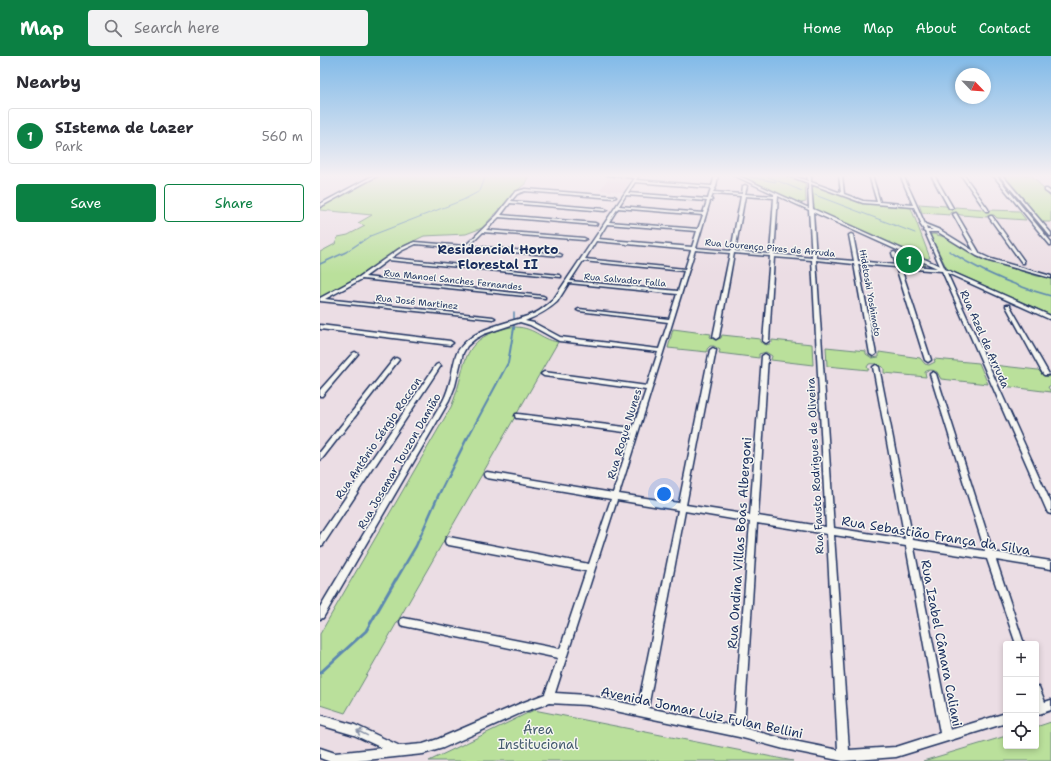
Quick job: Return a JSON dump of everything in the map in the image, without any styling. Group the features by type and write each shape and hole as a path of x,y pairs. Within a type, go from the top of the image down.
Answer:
{"street":[{"path":"466,246 498,216 504,208"},
{"path":"580,208 605,210"},
{"name":"Rua Josemar Touzon Damião","path":"320,615 445,403 452,386 460,352 470,341 483,332 498,326 521,321 543,311 555,301 616,208"},
{"path":"628,208 705,214"},
{"name":"Rua Roque Nunes","path":"549,698 707,208"},
{"path":"716,337 742,208"},
{"path":"766,341 775,208"},
{"name":"Rua Fausto Rodrigues de Oliveira","path":"811,208 844,756"},
{"path":"813,208 822,215 1051,318"},
{"name":"Rua Azel de Arruda","path":"915,208 1051,511"},
{"path":"1021,208 1051,244"},
{"path":"1028,208 1051,235"},
{"path":"955,214 978,255"},
{"path":"811,218 822,215"},
{"path":"498,216 595,224"},
{"path":"991,217 1029,271"},
{"path":"608,222 700,230"},
{"path":"922,224 938,231 978,255 990,260 1051,277"},
{"name":"Hidetoshi Yoshimoto","path":"850,227 873,354"},
{"path":"483,230 584,239"},
{"path":"925,231 938,231"},
{"name":"Hidetoshi Yoshimoto","path":"851,235 860,232"},
{"name":"Rua Lourenço Pires de Arruda","path":"596,240 942,270"},
{"path":"966,248 971,242"},
{"path":"321,300 361,278 403,248 415,243 466,246 560,255"},
{"path":"892,246 928,360"},
{"path":"966,248 974,247"},
{"path":"894,253 902,251"},
{"path":"388,259 559,276"},
{"path":"928,263 934,262 937,259"},
{"path":"583,260 687,270"},
{"path":"1019,268 1023,262"},
{"name":"Rua Manoel Sanches Fernandes","path":"361,278 543,297"},
{"path":"948,281 953,278 960,278"},
{"name":"Rua Salvador Falla","path":"568,282 680,293"},
{"name":"Rua José Martinez","path":"329,295 338,301"},
{"path":"1000,295 1008,306 1046,374"},
{"name":"Rua José Martinez","path":"321,300 493,318"},
{"path":"1008,306 1017,303"},
{"path":"579,310 671,321"},
{"path":"521,321 532,324 559,339 661,351"},
{"path":"320,327 450,343"},
{"path":"642,712 714,350"},
{"path":"320,394 355,354"},
{"name":"Rua Ondina Villas Boas Albergoni","path":"739,732 765,356"},
{"path":"320,457 396,360"},
{"name":"Rua Antônio Sérgio Roccon","path":"320,542 438,366"},
{"name":"Rua Izabel Câmara Caliani","path":"876,367 946,736"},
{"path":"544,374 649,388"},
{"path":"932,374 1019,641"},
{"path":"518,416 635,431"},
{"name":"Rua Sebastião França da Silva","path":"487,475 910,544 1051,564"},
{"path":"449,541 591,568"},
{"path":"404,622 562,654"},
{"name":"Avenida Jomar Luiz Fulan Bellini","path":"320,753 335,758 397,750 411,751 439,744 549,698 587,700 844,756 896,752 1003,719"},
{"path":"1039,698 1043,708"},
{"path":"320,720 354,730 397,750"}],"green space":[{"path":"320,208 500,208 482,228 466,234 424,236 399,248 360,276 320,298 320,252 335,244 338,237 348,235 365,226 358,223 372,215 320,210"},
{"path":"814,208 911,208 930,258 924,259"},
{"path":"920,208 967,208 981,209 987,212 990,210 1019,211 1026,220 997,218 994,215 987,217 961,215 953,212 950,213 950,215 922,213"},
{"path":"1031,208 1051,208 1051,222 1043,222"},
{"path":"933,234 945,237 983,259 1037,276 1051,278 1051,315 949,270 946,267 930,235"},
{"path":"902,254 909,256 925,265 902,264 899,257"},
{"path":"511,327 526,328 558,342 345,713 320,705 320,634 451,407 467,356 481,339 493,332"},
{"path":"673,329 711,334 710,337 715,340 721,338 722,335 760,339 760,342 766,345 772,343 772,340 812,344 813,365 771,360 772,356 766,352 759,354 759,358 719,353 720,350 714,346 710,346 707,349 707,352 668,348"},
{"path":"826,347 866,351 866,354 872,358 879,357 879,352 920,358 925,364 929,365 935,362 934,359 979,363 988,384 941,379 937,372 931,370 925,372 926,377 884,373 884,368 873,364 869,364 867,367 869,370 827,366"},
{"path":"993,365 1038,370 1044,376 1051,377 1051,385 1048,387 1051,392 1003,386"},
{"name":"Área Institucional","path":"534,710 793,761 429,761"},
{"path":"1051,722 1051,761 923,761 1003,737 1003,749 1039,749 1039,726"}],"waterway":[{"path":"360,243 370,236 443,208"},
{"path":"849,208 915,233"},
{"path":"320,264 346,252 361,242"},
{"path":"949,251 998,278 1051,296"},
{"path":"514,312 514,328"},
{"path":"467,439 508,363 514,328"},
{"path":"396,580 416,546 438,496 467,438"},
{"path":"320,673 366,631 396,579"}],"place":[{"name":"SIstema de Lazer","path":"909,260"}],"district":[{"name":"Residencial Horto Florestal II","path":"498,256"}]}
